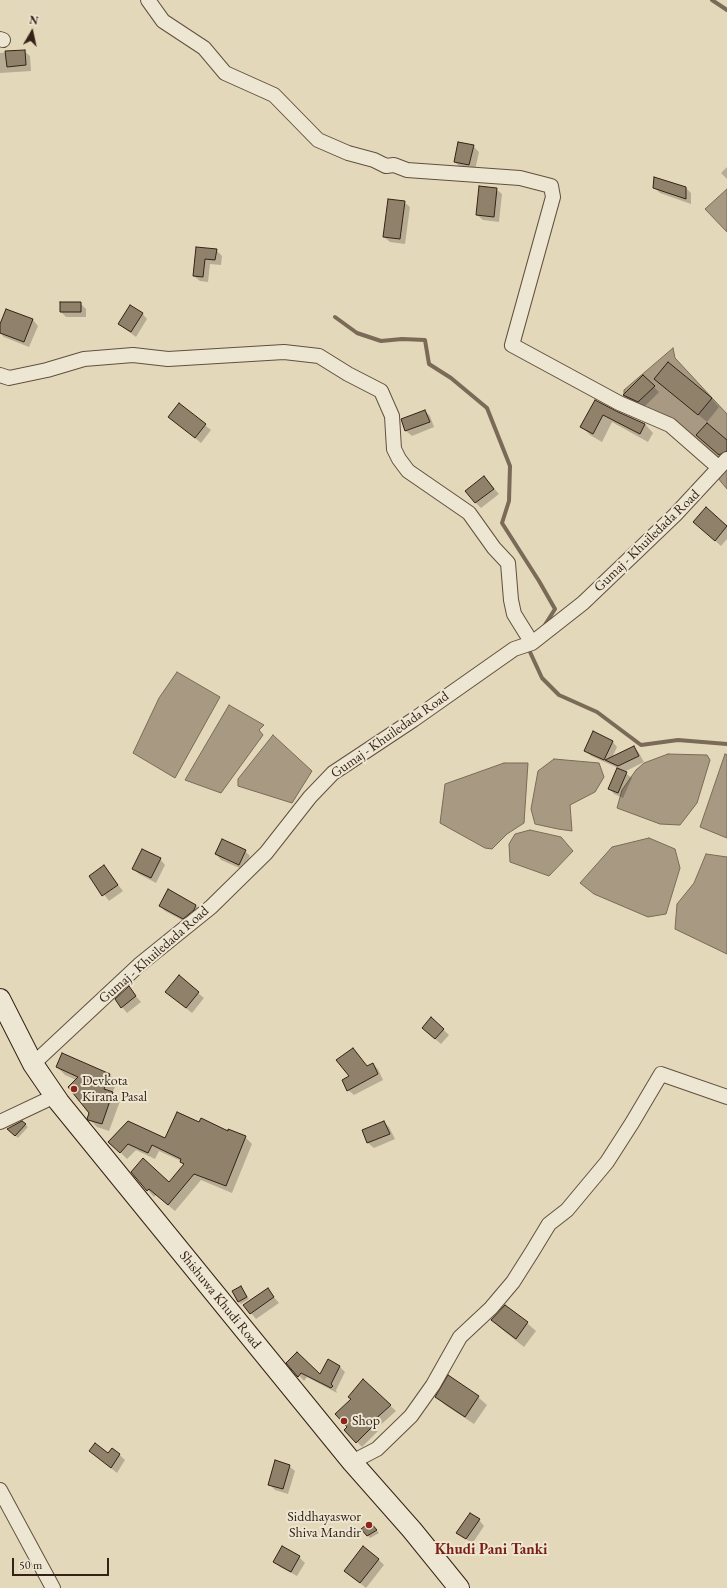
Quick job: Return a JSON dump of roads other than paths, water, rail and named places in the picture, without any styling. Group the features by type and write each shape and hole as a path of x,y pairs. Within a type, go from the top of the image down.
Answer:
{"main road":[{"name":"Shishuwa Khudi Road","path":"0,999 33,1064 55,1096 352,1462 412,1530 460,1588"}],"street":[{"path":"148,0 163,21 204,48 225,73 274,94 318,140 348,153 374,160 386,166 394,165 407,170 520,178 552,186 554,197 512,345 619,403 670,425 723,463"},
{"path":"0,376 9,378 47,370 84,359 133,355 168,359 284,352 320,356 348,374 381,391 392,416 394,449 399,459 408,471 469,513 494,548 508,563 511,600 514,614 532,643"},
{"name":"Gumaj - Khuiledada Road","path":"33,1064 139,965 211,907 266,853 310,797 333,773 413,720 514,648 532,643 583,603 676,515 723,463"},
{"path":"352,1462 377,1449 411,1416 433,1385 460,1337 490,1308 513,1282 549,1224 568,1210 608,1162 661,1074 727,1097"},
{"path":"0,1122 55,1096"},
{"path":"0,1490 54,1588"}],"waterway":[{"path":"712,0 727,10"},
{"path":"335,317 357,333 381,341 402,339 425,340 429,364 451,378 487,408 510,466 509,501 502,523 555,609 543,628"},
{"path":"530,652 542,678 559,695 597,712 641,745 678,740 727,744"}],"place":[{"name":"Devkota Kirana Pasal","path":"74,1089"},
{"name":"Shop","path":"344,1421"},
{"name":"Siddhayaswor Shiva Mandir","path":"369,1525"}],"district":[{"name":"Khudi Pani Tanki","path":"491,1550"}]}
